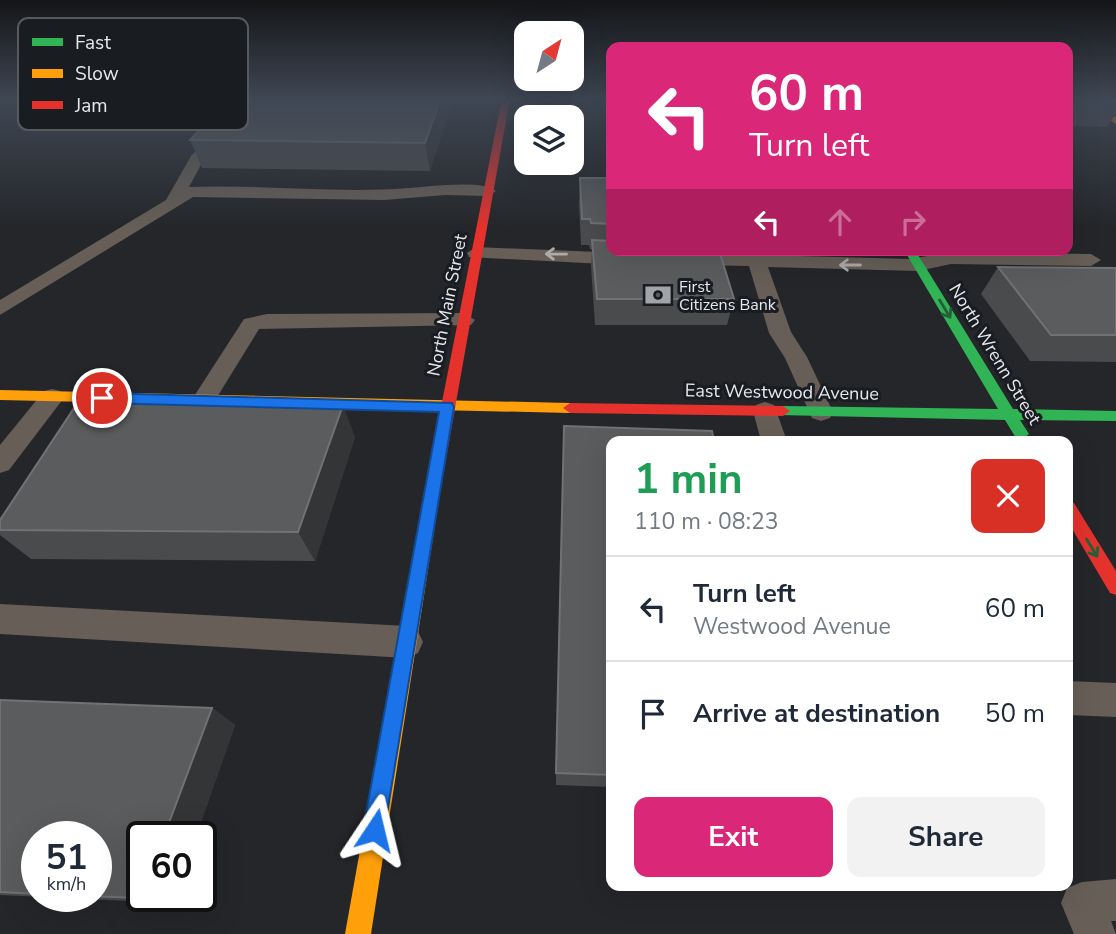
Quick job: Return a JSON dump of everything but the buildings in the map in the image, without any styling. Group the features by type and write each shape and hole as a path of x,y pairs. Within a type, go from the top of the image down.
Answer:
{"street":[{"name":"North Main Street","path":"358,934 447,407 498,142"},
{"name":"North Wrenn Street","path":"915,259 1023,436"},
{"name":"East Westwood Avenue","path":"0,395 447,407 1116,416"},
{"path":"1073,516 1116,587"}],"lane":[{"path":"174,199 196,159 213,142"},
{"path":"0,309 174,199 190,192 384,195 445,190 488,191"},
{"path":"476,253 624,259"},
{"path":"693,259 757,262 951,258 1091,260"},
{"path":"757,262 780,333 821,412"},
{"path":"203,401 252,324 267,321 464,320"},
{"path":"0,463 52,397"},
{"path":"765,411 772,436"},
{"path":"0,619 407,642"},
{"path":"1073,698 1116,700"},
{"path":"1095,934 1082,903 1116,900"}],"traffic: fast":[{"path":"913,256 1021,434"},
{"path":"783,411 1116,416"}],"traffic: slow":[{"path":"0,395 570,408"},
{"path":"358,934 432,493"}],"traffic: jam":[{"path":"432,493 498,142"},
{"path":"570,408 783,411"},
{"path":"1073,516 1116,587"}],"place":[{"name":"First Citizens Bank","path":"658,295"}],"route":[{"path":"102,398 447,407 375,830"}]}
